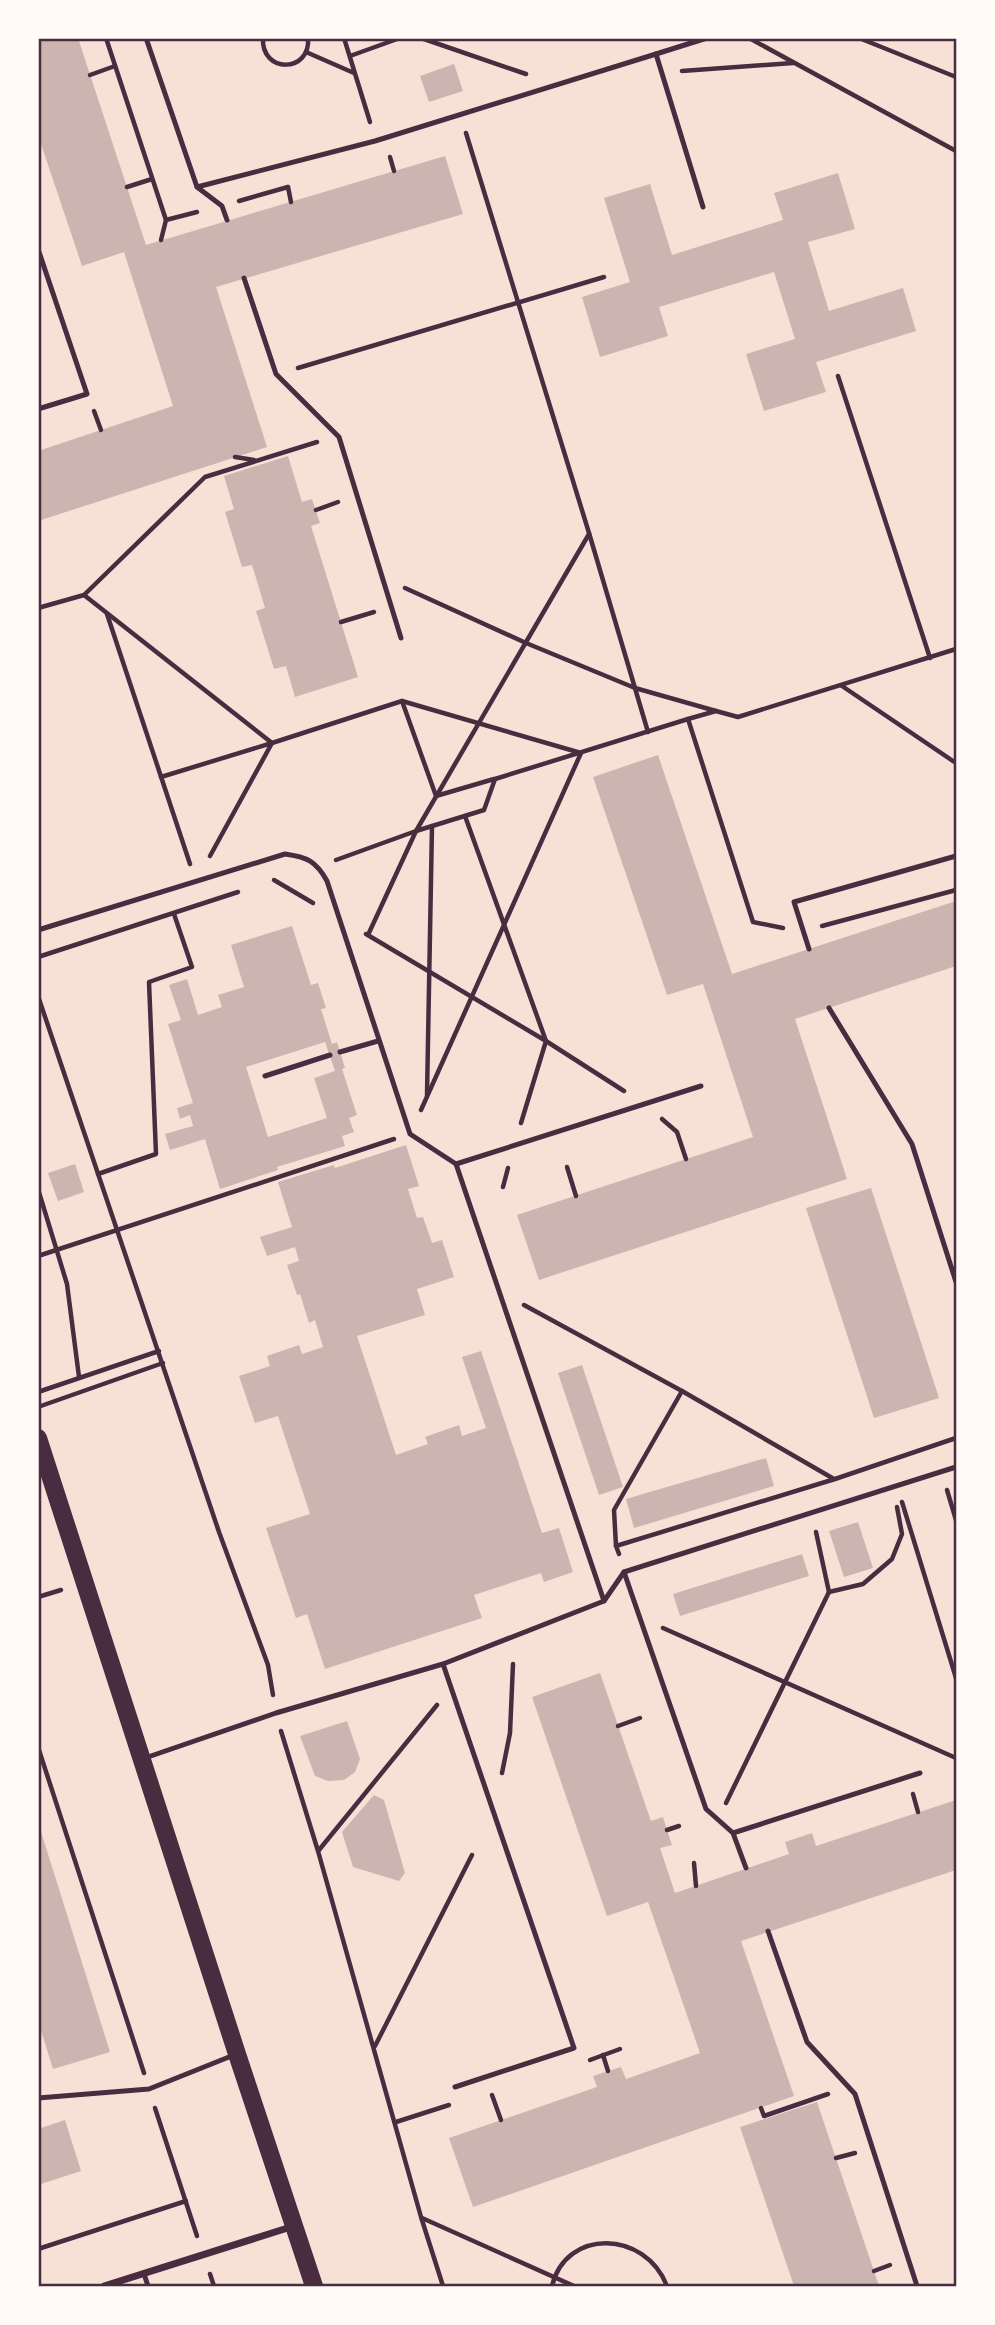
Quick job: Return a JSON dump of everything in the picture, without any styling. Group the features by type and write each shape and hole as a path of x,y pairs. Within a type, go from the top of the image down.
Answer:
{"main road":[{"path":"38,1438 314,2287"}],"street":[{"path":"104,2287 295,2225"}],"lane":[{"path":"146,38 197,187 222,206 227,220"},
{"path":"197,187 375,141 707,38"},
{"path":"656,54 703,206"},
{"path":"38,249 87,394 38,409"},
{"path":"244,278 276,374 338,437 401,638"},
{"path":"38,930 285,854 300,856 318,866 327,881 410,1134 456,1164 502,1293 604,1601"},
{"path":"808,949 794,902 957,856"},
{"path":"829,1007 912,1144 957,1282"},
{"path":"340,1052 378,1041"},
{"path":"265,1076 330,1055"},
{"path":"456,1164 701,1086"},
{"path":"142,1759 276,1713 443,1664 604,1601 624,1572 957,1467"},
{"path":"624,1572 706,1809 733,1833 746,1868"},
{"path":"443,1664 574,2048 455,2087"},
{"path":"733,1833 920,1773"},
{"path":"768,1931 807,2042 855,2094 916,2287"},
{"path":"38,2098 149,2089 237,2054"},
{"path":"144,2274 148,2287"}],"path":[{"path":"262,38 265,53 275,63 282,65 297,63 306,52 308,38"},
{"path":"344,38 375,141"},
{"path":"350,57 400,38"},
{"path":"421,38 557,85"},
{"path":"749,38 957,151"},
{"path":"859,38 957,77"},
{"path":"306,52 355,73"},
{"path":"661,72 793,63"},
{"path":"90,75 115,66"},
{"path":"460,115 520,303 648,732"},
{"path":"390,157 394,171"},
{"path":"127,187 152,179"},
{"path":"288,187 292,202"},
{"path":"161,240 166,220"},
{"path":"276,374 604,277"},
{"path":"838,376 930,658"},
{"path":"92,406 101,430"},
{"path":"38,608 84,595 205,477 338,437"},
{"path":"234,457 258,461"},
{"path":"316,510 338,502"},
{"path":"368,935 416,831 589,533"},
{"path":"384,579 526,643 635,688 738,717 957,649"},
{"path":"84,595 272,743"},
{"path":"341,622 374,612"},
{"path":"107,613 204,903"},
{"path":"841,685 957,763"},
{"path":"161,777 402,701 580,753"},
{"path":"402,701 436,796"},
{"path":"436,796 716,711"},
{"path":"688,719 753,922 803,932 957,890"},
{"path":"196,881 272,743"},
{"path":"38,1256 410,1134 580,753"},
{"path":"262,884 484,810 495,779"},
{"path":"465,816 546,1041 503,1187"},
{"path":"426,1099 432,826"},
{"path":"274,880 546,1041 645,1104 677,1132 686,1159"},
{"path":"38,957 239,892"},
{"path":"97,1174 156,1154 149,982 192,967 174,914"},
{"path":"38,996 219,1532 268,1665 276,1713 443,2287"},
{"path":"567,1167 576,1196"},
{"path":"38,1189 67,1284 79,1377"},
{"path":"502,1293 682,1391 835,1479"},
{"path":"38,1392 159,1351"},
{"path":"38,1407 163,1363"},
{"path":"624,1572 616,1546 614,1510 682,1391"},
{"path":"616,1546 835,1479 957,1438"},
{"path":"889,1461 957,1678"},
{"path":"950,1501 957,1520"},
{"path":"829,1592 863,1584 892,1559 902,1534 897,1507"},
{"path":"718,1819 829,1592 816,1531"},
{"path":"639,1617 957,1758"},
{"path":"494,1811 510,1733 513,1664"},
{"path":"318,1851 452,1687"},
{"path":"618,1726 640,1718"},
{"path":"38,1747 214,2287"},
{"path":"913,1794 918,1812"},
{"path":"667,1830 679,1826"},
{"path":"374,2047 472,1855"},
{"path":"694,1863 696,1886"},
{"path":"603,2056 608,2071"},
{"path":"491,2091 501,2120"},
{"path":"761,2108 764,2116 836,2091"},
{"path":"836,2158 860,2151"},
{"path":"38,2249 186,2201"},
{"path":"421,2217 575,2287"},
{"path":"552,2287 562,2266 574,2254 590,2246 610,2243 630,2246 648,2256 661,2272 667,2287"},
{"path":"874,2271 895,2263"}],"building":[{"path":"38,38 78,38 146,245 445,156 463,214 216,287 267,447 38,521 38,451 173,406 124,252 82,266 38,135"},
{"path":"454,64 463,91 429,102 420,76"},
{"path":"838,173 855,229 808,242 829,311 903,288 916,331 816,362 826,392 764,411 746,354 795,339 774,272 659,307 668,336 600,357 582,297 630,282 604,198 650,184 672,255 783,220 774,193"},
{"path":"288,456 302,502 312,499 320,523 311,526 358,677 295,697 286,666 274,669 256,611 265,608 252,565 242,567 225,512 234,509 224,476"},
{"path":"658,755 732,974 956,901 956,966 795,1019 847,1179 539,1280 517,1215 753,1137 703,984 667,995 593,777"},
{"path":"292,926 311,985 318,983 326,1008 321,1009 332,1044 337,1042 345,1068 342,1069 357,1115 349,1118 354,1132 342,1136 345,1146 277,1167 278,1170 220,1189 205,1139 170,1150 165,1134 193,1126 190,1115 180,1119 177,1108 193,1103 168,1024 181,1020 169,985 187,979 198,1015 222,1007 218,995 244,987 231,945","holes":["325,1042 335,1071 314,1078 327,1118 268,1137 246,1067"]},
{"path":"406,1145 419,1186 408,1189 417,1218 423,1217 432,1243 442,1240 454,1277 417,1289 425,1315 357,1336 396,1455 428,1444 425,1437 459,1425 462,1436 486,1428 462,1357 481,1351 542,1533 559,1528 573,1572 544,1582 541,1573 474,1595 482,1618 325,1669 307,1614 296,1618 266,1528 310,1514 278,1416 255,1423 239,1376 270,1366 267,1356 299,1345 302,1354 323,1347 315,1320 309,1323 287,1265 299,1261 295,1247 267,1256 260,1237 292,1227 278,1182 334,1165 335,1168"},
{"path":"75,1164 84,1192 58,1201 48,1173"},
{"path":"871,1188 939,1398 874,1418 806,1208"},
{"path":"582,1365 623,1487 599,1495 558,1373"},
{"path":"766,1458 774,1486 634,1528 626,1499"},
{"path":"858,1522 873,1568 844,1577 829,1531"},
{"path":"802,1554 809,1576 680,1616 673,1594"},
{"path":"600,1673 651,1821 663,1817 672,1845 660,1848 675,1893 789,1854 785,1842 812,1833 816,1846 956,1800 956,1870 741,1941 794,2096 473,2207 449,2138 597,2087 593,2076 621,2067 626,2079 700,2053 648,1902 607,1916 532,1697"},
{"path":"347,1721 360,1759 355,1772 344,1780 328,1781 315,1776 300,1736"},
{"path":"374,1795 384,1800 405,1873 399,1881 353,1867 342,1832"},
{"path":"38,1822 110,2052 53,2069 38,2021"},
{"path":"817,2102 879,2286 794,2286 740,2127"},
{"path":"65,2120 81,2171 38,2185 38,2129"}]}
